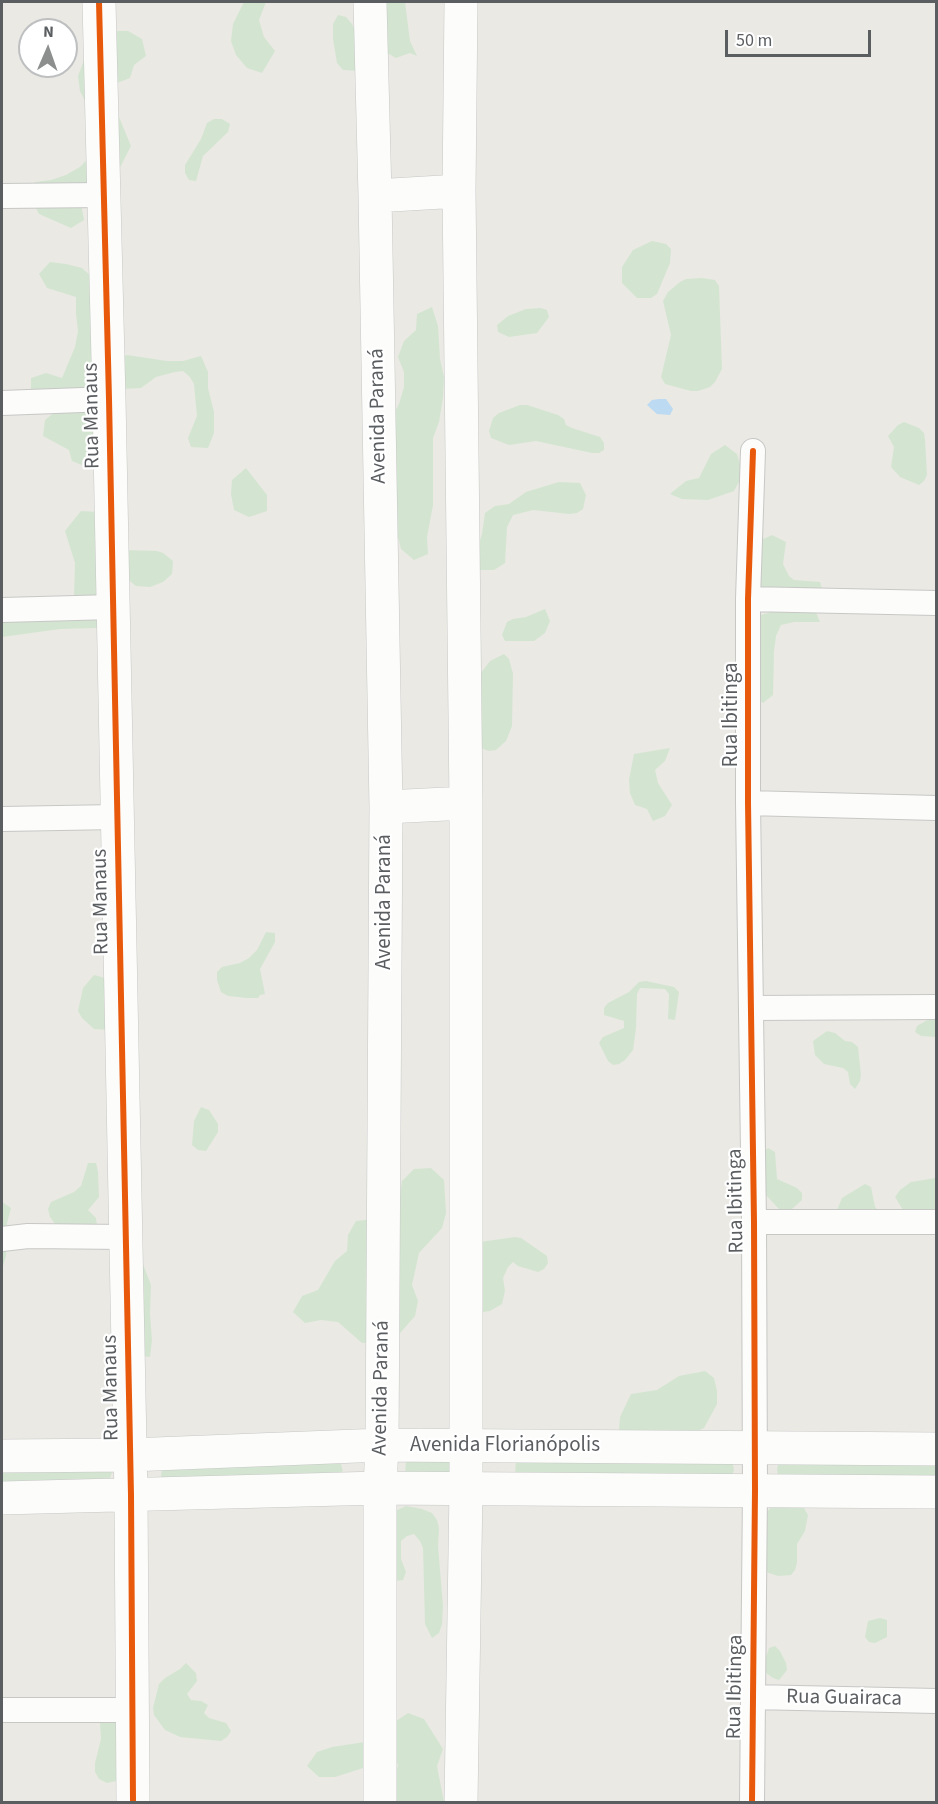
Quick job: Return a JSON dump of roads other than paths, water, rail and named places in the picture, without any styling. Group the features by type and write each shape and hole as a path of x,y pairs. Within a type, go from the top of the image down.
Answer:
{"main road":[{"name":"Rua Manaus","path":"99,2 131,1495 133,1803"},
{"name":"Avenida Paraná","path":"370,2 386,807 380,1488 380,1803"},
{"path":"461,2 459,191 466,803 466,1489 461,1803"},
{"path":"375,196 459,191"},
{"path":"386,807 466,803"},
{"name":"Avenida Florianópolis","path":"2,1456 130,1455 382,1445 936,1449"},
{"name":"Avenida Florianópolis","path":"2,1497 380,1488 936,1491"}],"street":[{"path":"2,196 103,195"},
{"path":"2,403 109,399"},
{"name":"Rua Ibitinga","path":"752,1803 755,1448 748,600 753,451"},
{"path":"748,600 936,603"},
{"path":"2,610 113,607"},
{"path":"748,803 936,808"},
{"path":"2,819 117,817"},
{"path":"752,1008 936,1007"},
{"path":"754,1222 936,1222"},
{"path":"2,1239 28,1236 125,1237"},
{"name":"Rua Guairaca","path":"752,1697 936,1701"},
{"path":"2,1710 132,1710"}],"water":[{"path":"666,399 673,409 670,415 657,414 647,405 652,400"}]}
